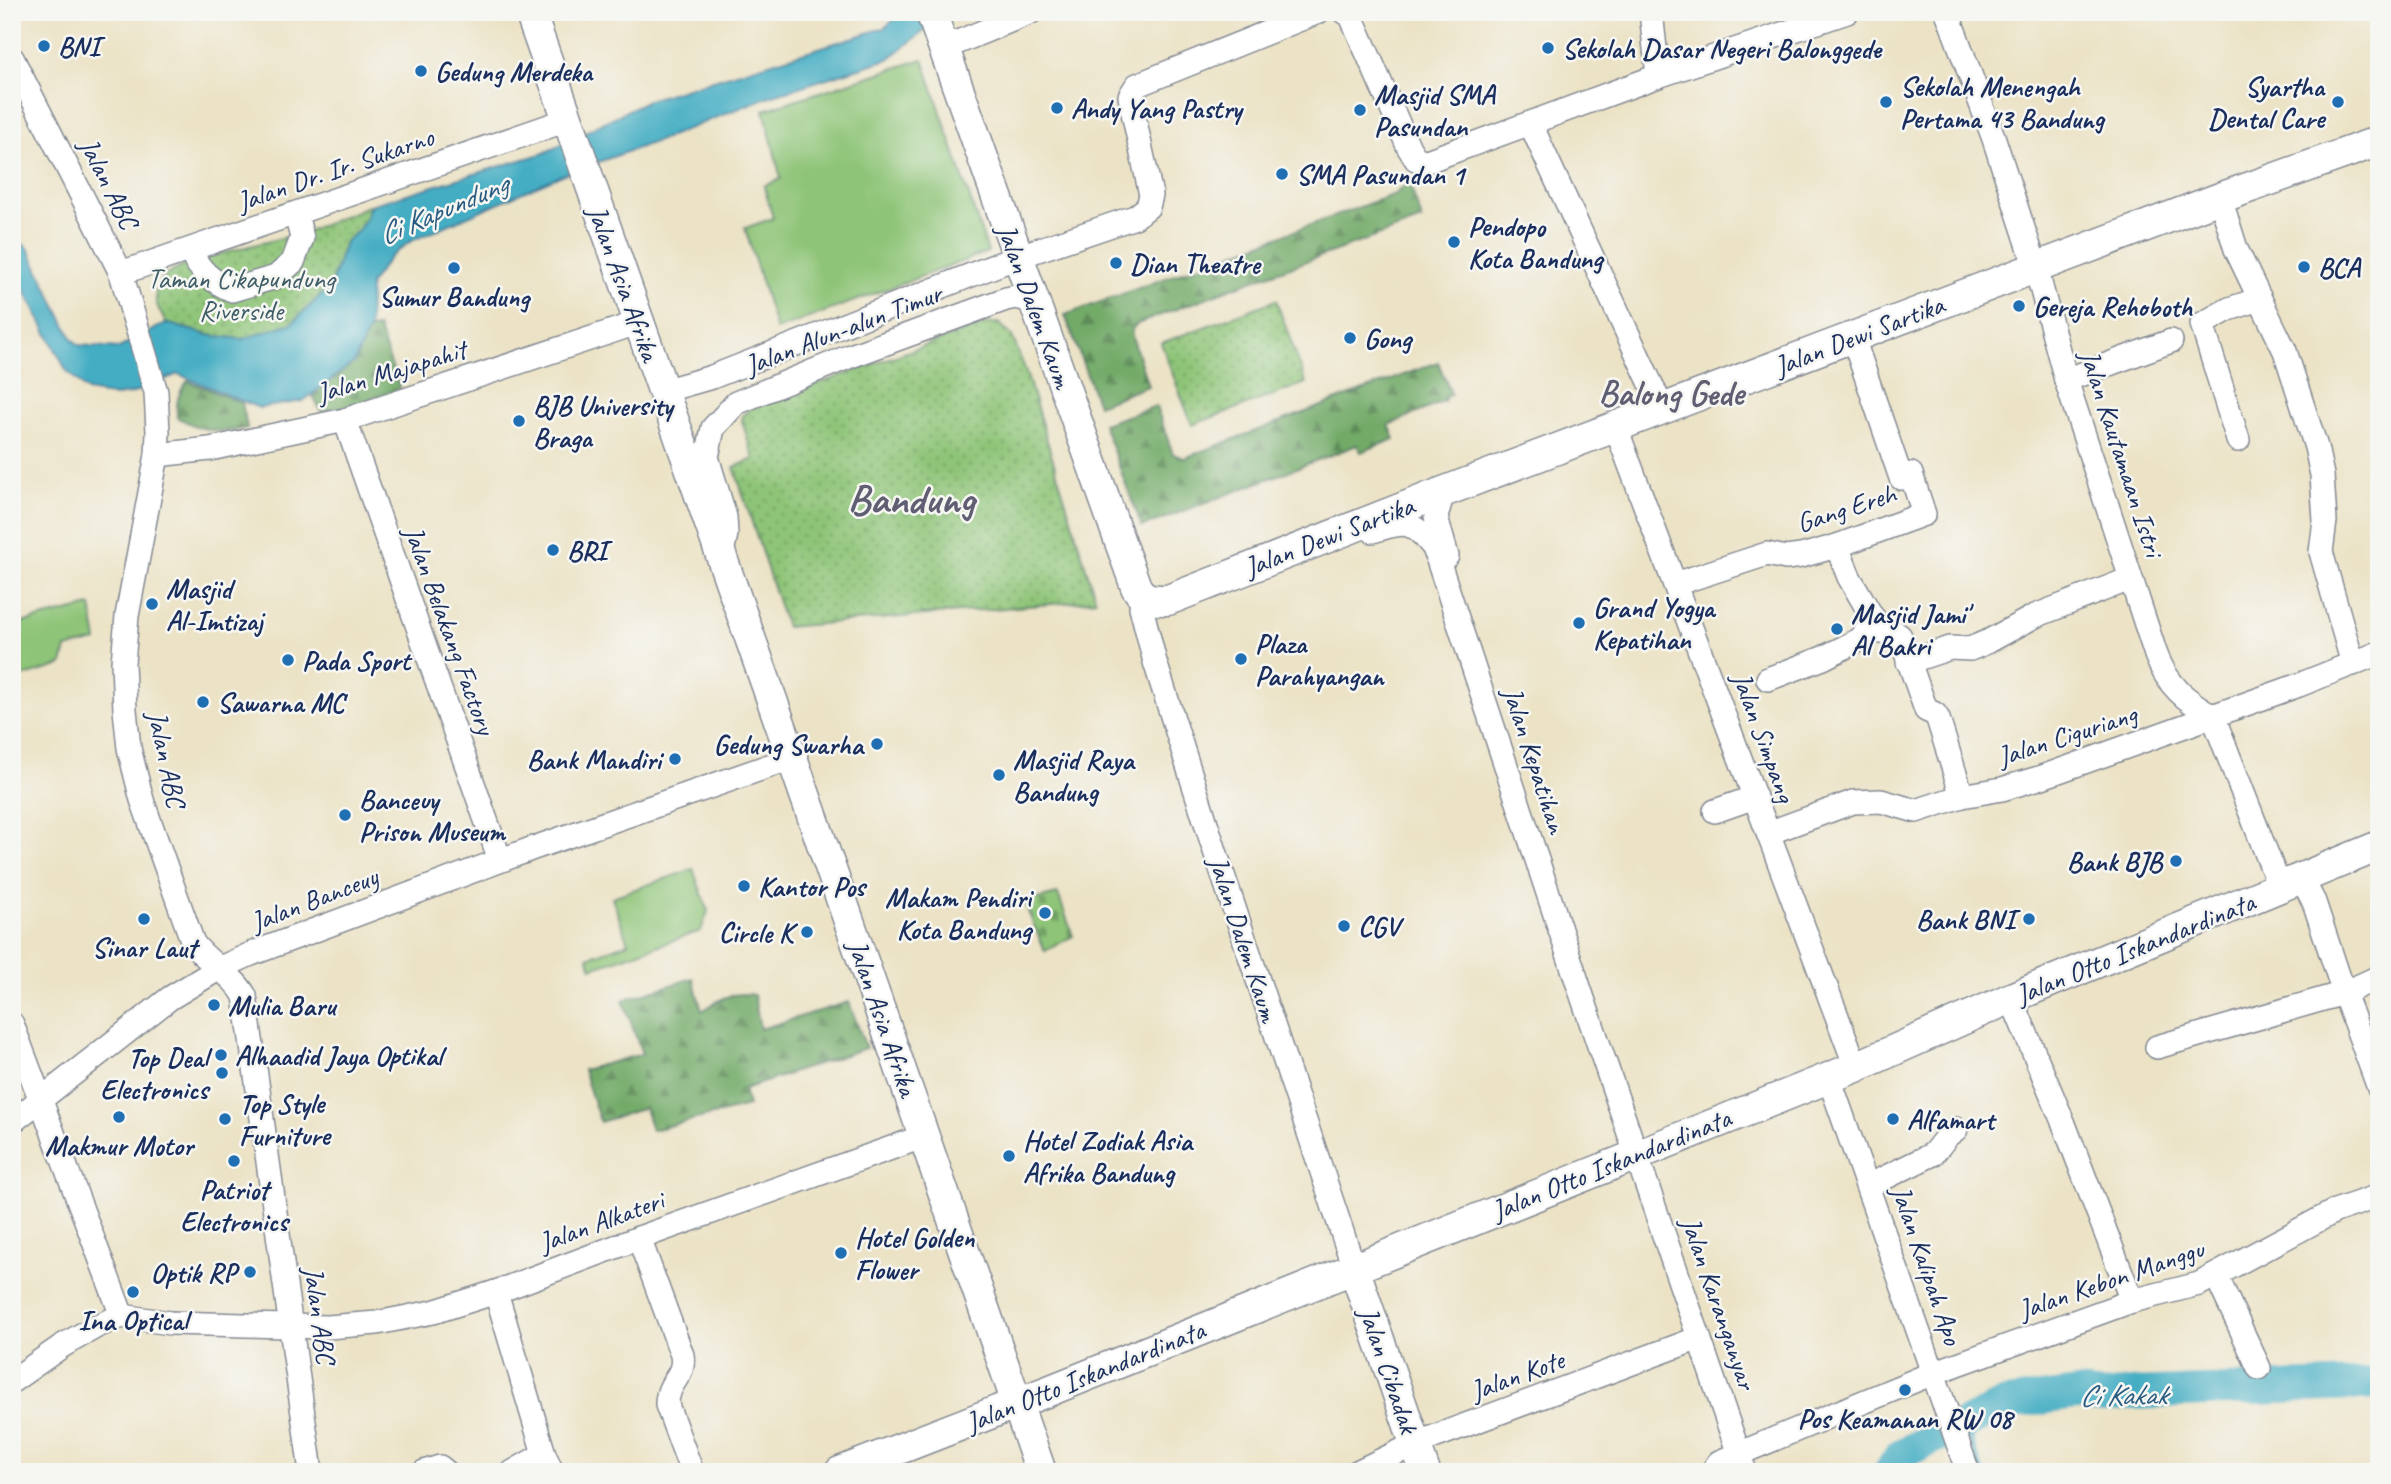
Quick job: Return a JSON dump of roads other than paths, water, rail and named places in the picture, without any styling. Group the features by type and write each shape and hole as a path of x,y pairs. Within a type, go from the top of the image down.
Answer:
{"main road":[{"name":"Jalan Asia Afrika","path":"530,12 637,323 722,553 1041,1472"},
{"name":"Jalan Dalem Kaum","path":"938,30 1138,592"},
{"name":"Jalan Dewi Sartika","path":"1138,592 1151,600 1168,600 1279,562 1443,492 2220,198 2379,141"},
{"name":"Jalan Otto Iskandardinata","path":"840,1472 1843,1072 2011,998 2379,846"},
{"name":"Jalan Cibadak","path":"1354,1268 1425,1472"}],"street":[{"path":"938,30 1031,12"},
{"name":"Jalan Alun-alun Timur","path":"663,391 712,377 1017,257 1135,217 1148,207 1151,195 1130,96 1137,85 1318,12"},
{"path":"1345,12 1351,16 1416,159 1427,162 1658,76 1847,12"},
{"path":"1651,12 1658,76"},
{"name":"Jalan Kautamaan Istri","path":"1947,12 1986,117 2036,268 2066,380 2156,655 2171,685 2213,716"},
{"name":"Jalan ABC","path":"12,58 121,273 156,393 157,455 127,616 123,663 129,748 159,851 193,943 208,961 238,983 245,996 312,1472"},
{"name":"Jalan Dr. Ir. Sukarno","path":"121,273 567,120"},
{"path":"1531,125 1663,410"},
{"path":"2220,198 2236,248 2285,351 2316,447 2322,475 2325,522 2321,552 2353,664"},
{"path":"190,251 198,267 213,282 232,290 275,277 293,262 302,238 296,214"},
{"name":"Jalan Alun-alun Timur","path":"707,457 713,428 736,403 1006,299 1033,301"},
{"path":"2238,440 2202,324 2229,309 2260,299"},
{"name":"Jalan Majapahit","path":"157,455 210,449 345,419 637,323"},
{"name":"Gang Ereh","path":"1675,584 1766,555 1786,558 1837,546 1924,514 1911,474 1901,478 1853,338"},
{"path":"2066,380 2171,341"},
{"name":"Jalan Belakang Factory","path":"345,419 500,860"},
{"name":"Jalan Simpang","path":"1616,428 1768,833 1843,1072"},
{"name":"Jalan Asia Afrika","path":"707,457 725,517 726,534 722,553"},
{"name":"Jalan Kepatihan","path":"1443,492 1436,517 1439,533 1571,942 1637,1133 1647,1149"},
{"name":"Jalan Kepatihan","path":"1279,562 1397,523 1410,524 1421,532 1434,548 1580,990 1647,1149"},
{"path":"1837,546 1849,577 1881,632 1897,632 1926,710 1935,714 1938,719 1962,796"},
{"path":"1908,662 1950,648 1970,649 2035,616 2130,579"},
{"name":"Jalan Dalem Kaum","path":"1138,592 1155,662 1212,842 1354,1268"},
{"path":"1768,679 1823,659 1861,639 1874,619"},
{"name":"Jalan Ciguriang","path":"1768,833 1853,802 1881,801 1916,811 1962,796 2002,789 2178,729 2379,653"},
{"path":"2171,685 2178,729"},
{"path":"2213,716 2291,883 2314,902 2379,1088"},
{"name":"Jalan Banceuy","path":"12,1122 170,999 219,969 251,954 500,860 793,758"},
{"path":"1715,811 1755,797"},
{"path":"2157,1046 2344,993 2379,977"},
{"path":"2011,998 2064,1124 2132,1301"},
{"path":"12,1024 122,1316 97,1326 62,1346 12,1381"},
{"name":"Jalan Kalipah Apo","path":"1843,1072 1868,1186 1968,1472"},
{"path":"1868,1186 1933,1154 1956,1129"},
{"name":"Jalan Alkateri","path":"122,1316 170,1323 328,1327 377,1323 433,1312 496,1292 925,1136"},
{"name":"Jalan Karanganyar","path":"1647,1149 1699,1338 1742,1463"},
{"name":"Jalan Kebon Manggu","path":"1712,1472 1718,1462 1742,1463 1933,1373 2132,1301 2199,1284 2335,1211 2379,1196"},
{"path":"639,1238 682,1355 684,1365 667,1393 667,1405 692,1472"},
{"path":"2216,1275 2259,1368"},
{"path":"496,1292 548,1463 513,1472"},
{"name":"Jalan Kote","path":"1357,1472 1415,1444 1699,1338"},
{"path":"424,1472 440,1466 446,1472"}],"water":[{"name":"Ci Kapundung","path":"904,12 949,12 888,59 767,97 663,139 562,175 411,241 390,257 370,284 369,329 354,362 303,401 259,408 178,374 131,394 115,396 87,391 66,370 12,266 12,236 28,248 72,339 79,345 119,348 166,323 208,335 243,339 292,323 330,287 345,242 358,231 370,205 544,153 648,100 884,28"}],"waterway":[{"name":"Ci Kakak","path":"1889,1472 1901,1454 2006,1404 2076,1394 2104,1397 2379,1384"},
{"path":"1965,1424 1982,1472"}],"place":[{"name":"BNI","path":"44,46"},
{"name":"Sekolah Dasar Negeri Balonggede","path":"1548,48"},
{"name":"Gedung Merdeka","path":"421,71"},
{"name":"Sekolah Menengah Pertama 43 Bandung","path":"1886,102"},
{"name":"Syartha Dental Care","path":"2338,102"},
{"name":"Andy Yang Pastry","path":"1057,108"},
{"name":"Masjid SMA Pasundan","path":"1360,110"},
{"name":"SMA Pasundan 1","path":"1282,174"},
{"name":"Pendopo Kota Bandung","path":"1454,242"},
{"name":"Dian Theatre","path":"1116,263"},
{"name":"BCA","path":"2304,267"},
{"name":"Sumur Bandung","path":"454,268"},
{"name":"Gereja Rehoboth","path":"2019,306"},
{"name":"Gong","path":"1350,338"},
{"name":"BJB University Braga","path":"519,421"},
{"name":"BRI","path":"553,550"},
{"name":"Masjid Al-Imtizaj","path":"152,604"},
{"name":"Grand Yogya Kepatihan","path":"1579,623"},
{"name":"Masjid Jami' Al Bakri","path":"1837,629"},
{"name":"Plaza Parahyangan","path":"1241,659"},
{"name":"Pada Sport","path":"288,660"},
{"name":"Sawarna MC","path":"203,702"},
{"name":"Gedung Swarha","path":"877,744"},
{"name":"Bank Mandiri","path":"675,759"},
{"name":"Masjid Raya Bandung","path":"999,775"},
{"name":"Banceuy Prison Museum","path":"345,815"},
{"name":"Bank BJB","path":"2176,861"},
{"name":"Kantor Pos","path":"744,886"},
{"name":"Makam Pendiri Kota Bandung","path":"1045,913"},
{"name":"Sinar Laut","path":"144,919"},
{"name":"Bank BNI","path":"2029,919"},
{"name":"CGV","path":"1344,926"},
{"name":"Circle K","path":"807,932"},
{"name":"Mulia Baru","path":"214,1005"},
{"name":"Alhaadid Jaya Optikal","path":"221,1055"},
{"name":"Top Deal Electronics","path":"222,1073"},
{"name":"Makmur Motor","path":"119,1117"},
{"name":"Top Style Furniture","path":"225,1119"},
{"name":"Alfamart","path":"1893,1119"},
{"name":"Hotel Zodiak Asia Afrika Bandung","path":"1009,1156"},
{"name":"Patriot Electronics","path":"234,1161"},
{"name":"Hotel Golden Flower","path":"841,1253"},
{"name":"Optik RP","path":"250,1272"},
{"name":"Ina Optical","path":"133,1292"},
{"name":"Pos Keamanan RW 08","path":"1905,1390"}],"district":[{"name":"Balong Gede","path":"1671,393"},
{"name":"Bandung","path":"911,499"}],"park label":[{"name":"Taman Cikapundung Riverside","path":"241,294"}]}
